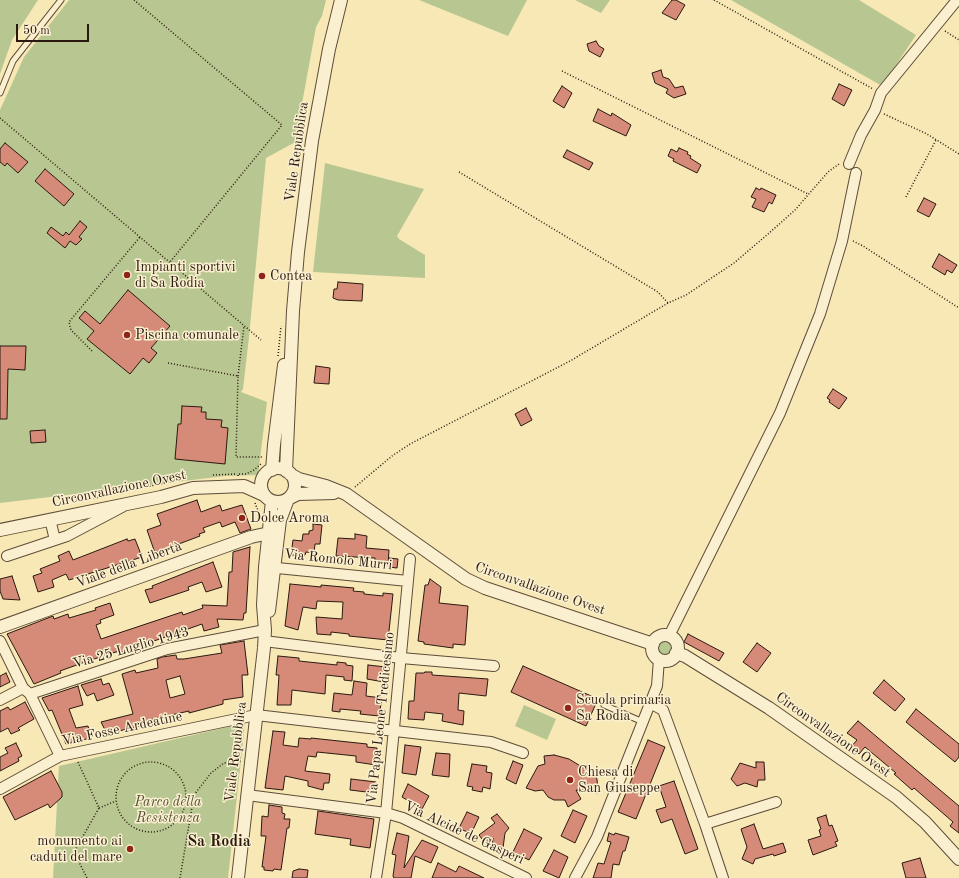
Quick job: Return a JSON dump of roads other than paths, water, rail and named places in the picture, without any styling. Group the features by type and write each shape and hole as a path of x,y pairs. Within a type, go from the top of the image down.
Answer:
{"street":[{"name":"Viale Repubblica","path":"269,472 293,311 312,141 329,49 341,0"},
{"path":"849,164 861,135 876,110 881,93 957,0"},
{"path":"669,636 780,413 820,314 842,241 856,173"},
{"name":"Viale Repubblica","path":"288,472 293,311"},
{"path":"288,499 292,495 295,484 288,472 280,469 269,472 261,484 268,498 278,502 288,499 298,494 343,494"},
{"name":"Circonvallazione Ovest","path":"0,530 131,503 193,488 244,486 269,472"},
{"name":"Circonvallazione Ovest","path":"288,472 298,479 326,486 343,494 466,579 485,588 653,644"},
{"name":"Circonvallazione Ovest","path":"244,486 268,498"},
{"name":"Viale Repubblica","path":"268,498 270,568"},
{"name":"Viale Repubblica","path":"238,878 264,635 263,605 280,520 288,499"},
{"path":"7,556 67,536 131,503"},
{"path":"50,519 55,540"},
{"name":"Viale della Libertà","path":"0,627 251,537 269,534"},
{"name":"Via Papa Leone Tredicesimo","path":"376,878 386,813 410,559"},
{"name":"Via Romolo Murri","path":"270,568 408,581"},
{"name":"Via 25 Luglio 1943","path":"0,700 167,649 264,635 401,658 494,666"},
{"path":"575,878 597,837 657,686 659,659 653,652 653,644 658,637 669,636 676,642 676,653 670,659 659,659"},
{"path":"0,641 60,756"},
{"name":"Circonvallazione Ovest","path":"676,653 685,656 769,708 896,797 925,822 959,858"},
{"path":"650,703 663,710 705,824 723,878"},
{"name":"Via Fosse Ardeatine","path":"0,789 60,756 256,715 491,742 523,753"},
{"name":"Via Alcide de Gasperi","path":"247,795 386,813 403,818 526,878"},
{"path":"705,824 776,802"}],"lane":[{"path":"0,94 13,61 61,0"},
{"path":"604,705 643,722"}],"place":[{"name":"Impianti sportivi di Sa Rodia","path":"127,275"},
{"name":"Contea","path":"262,276"},
{"name":"Piscina comunale","path":"127,335"},
{"name":"Dolce Aroma","path":"242,518"},
{"name":"Scuola primaria Sa Rodia","path":"568,708"},
{"name":"Chiesa di San Giuseppe","path":"570,780"},
{"name":"monumento ai caduti del mare","path":"130,849"}],"district":[{"name":"Sa Rodia","path":"219,842"}],"park label":[{"name":"Parco della Resistenza","path":"168,810"}]}
